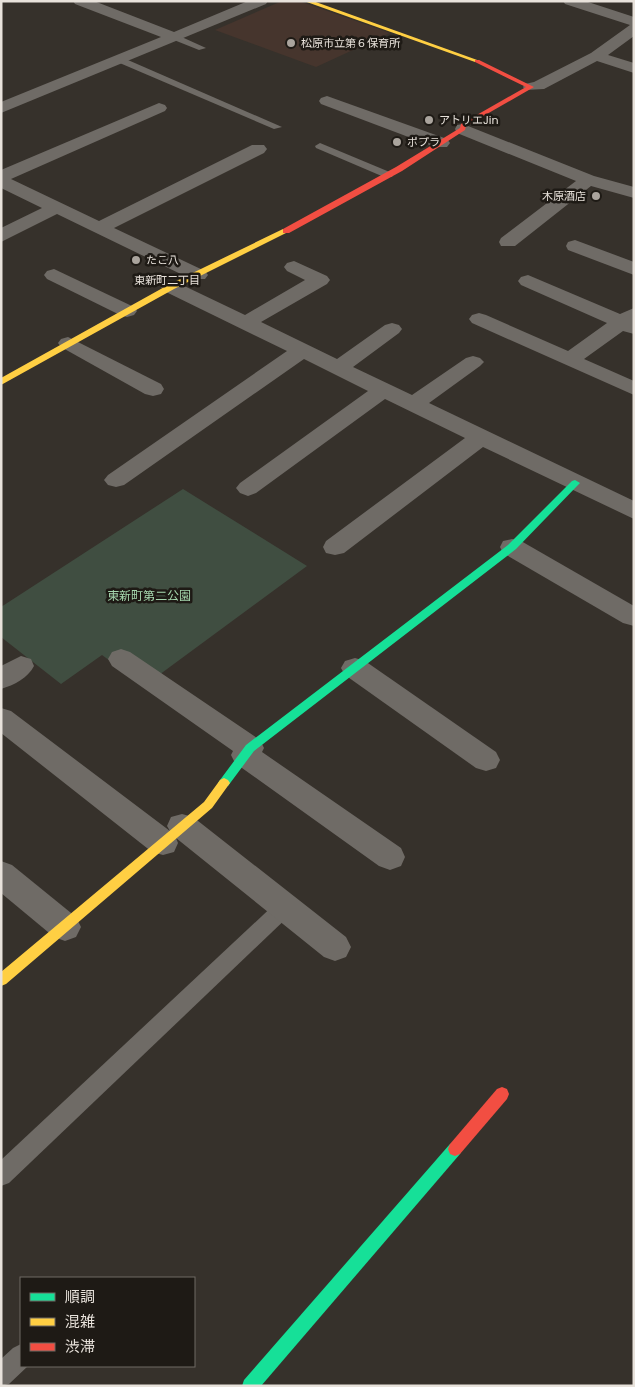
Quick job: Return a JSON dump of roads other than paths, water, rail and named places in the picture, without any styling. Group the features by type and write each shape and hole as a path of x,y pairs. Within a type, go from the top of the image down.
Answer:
{"street":[{"path":"80,1 172,36"},
{"path":"307,1 436,46 506,73 530,87"},
{"path":"1,382 171,287 271,240 441,143 463,129 463,125 530,87 538,86 596,56 632,30 570,1"},
{"path":"1,108 255,2"},
{"path":"596,56 634,68"},
{"path":"327,101 441,143"},
{"path":"1,179 158,108"},
{"path":"463,129 588,180 634,193"},
{"path":"101,227 183,186 202,180 258,149"},
{"path":"1,179 198,275"},
{"path":"508,242 530,228 588,180"},
{"path":"1,236 58,207"},
{"path":"575,246 634,269"},
{"path":"245,323 320,280 294,268"},
{"path":"54,275 127,311"},
{"path":"528,281 630,321"},
{"path":"171,287 634,511"},
{"path":"479,319 634,389"},
{"path":"569,360 630,321"},
{"path":"338,368 392,330"},
{"path":"68,343 153,390"},
{"path":"116,480 302,351"},
{"path":"414,405 473,362"},
{"path":"248,488 382,390"},
{"path":"336,547 480,437"},
{"path":"1,980 208,805 248,751 512,547 575,483"},
{"path":"512,547 632,617"},
{"path":"121,659 390,856"},
{"path":"355,668 486,760"},
{"path":"1,718 285,907 334,947"},
{"path":"1,874 64,927"},
{"path":"250,1386 502,1094"}],"lane":[{"path":"172,36 202,48"},
{"path":"118,59 277,127"},
{"path":"320,146 388,174"},
{"path":"1,1175 285,907"},
{"path":"1,1376 20,1357"}],"place":[{"name":"松原市立第６保育所","path":"291,43"},
{"name":"アトリエJin","path":"429,120"},
{"name":"ポプラ","path":"397,142"},
{"name":"木原酒店","path":"596,196"},
{"name":"たこ八","path":"136,260"}],"district":[{"name":"東新町二丁目","path":"167,280"}],"park label":[{"name":"東新町第二公園","path":"149,595"}]}
